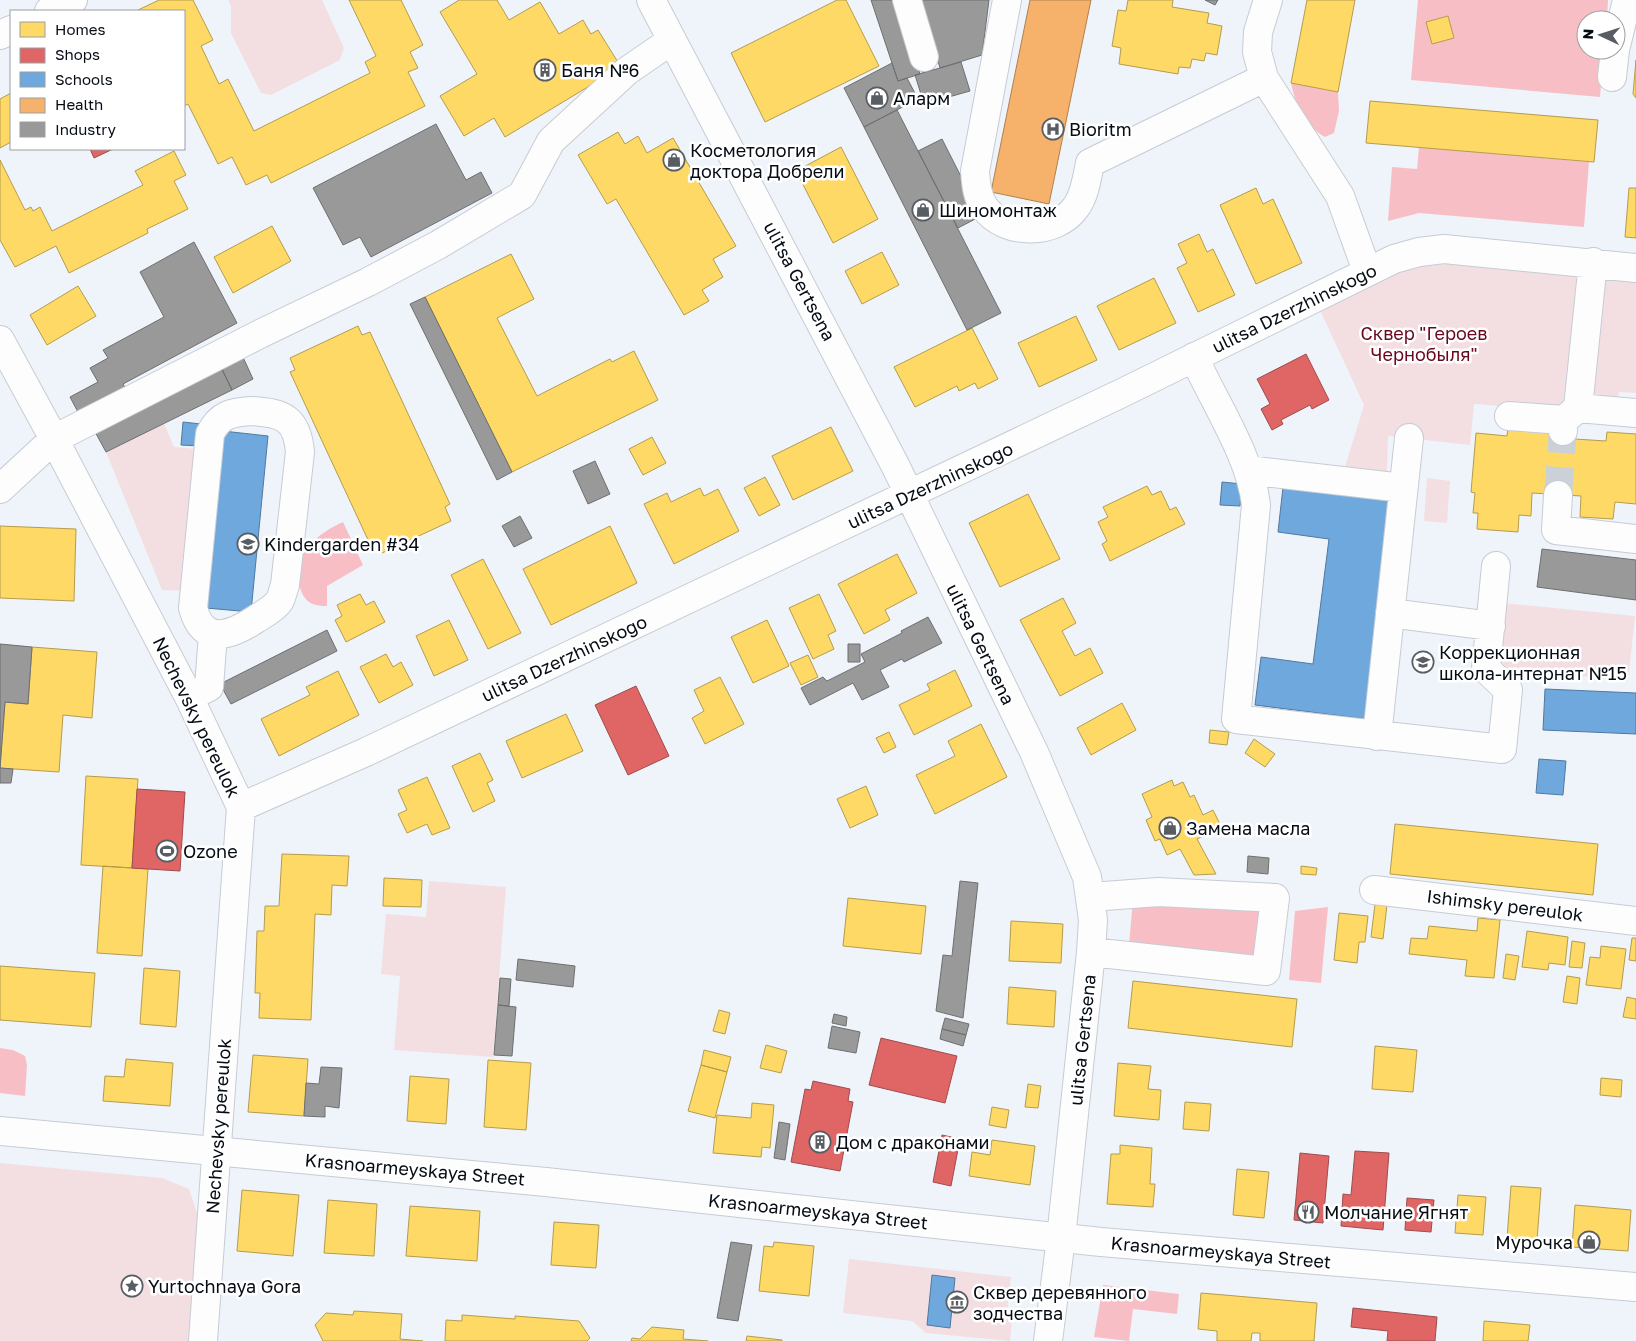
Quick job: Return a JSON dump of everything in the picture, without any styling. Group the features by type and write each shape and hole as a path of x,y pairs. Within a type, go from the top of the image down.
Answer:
{"street":[{"path":"52,10 73,0"},
{"name":"ulitsa Gertsena","path":"651,0 848,373 909,494 1034,752 1079,856 1091,897 1091,952 1061,1238 1048,1341"},
{"path":"907,0 924,57"},
{"path":"1007,0 976,171 976,190 984,207 993,217 1010,226 1027,229 1048,226 1062,219 1076,207 1083,193 1090,163 1264,78"},
{"path":"1268,0 1258,32 1256,52 1264,78 1340,196 1367,271"},
{"path":"0,489 54,439 260,334 368,282 438,245 522,195 552,141 627,70 672,40"},
{"path":"1612,77 1614,60"},
{"name":"ulitsa Dzerzhinskogo","path":"241,807 366,752 909,494 1194,358 1394,259 1418,252 1444,249 1593,262 1636,268"},
{"path":"1568,420 1593,262"},
{"name":"Nechevsky pereulok","path":"0,340 189,697 241,807 203,1341"},
{"path":"1194,358 1248,470 1254,488 1256,505 1236,719 1502,749 1508,690 1486,669 1496,566"},
{"path":"233,412 272,412 290,421 298,433 300,452 285,585 280,600 272,609 240,629 225,634 213,634 203,629 196,620 192,608 210,434 221,417 233,412"},
{"path":"1509,416 1568,420 1636,413"},
{"path":"1377,736 1409,438"},
{"path":"1248,470 1403,488"},
{"path":"1558,494 1556,530 1636,539"},
{"path":"1390,613 1491,626"},
{"path":"189,697 209,687 213,634"},
{"name":"Ishimsky pereulok","path":"1374,890 1636,921"},
{"path":"1091,897 1158,892 1275,898 1266,971 1091,952"},
{"name":"Krasnoarmeyskaya Street","path":"0,1131 546,1182 1061,1238 1636,1287"}],"green space":[{"path":"228,0 322,0 344,48 340,60 271,95 261,93 231,33 231,6"},
{"name":"Сквер \"Героев Чернобыля\"","path":"1450,259 1636,279 1636,393 1619,392 1617,405 1560,411 1474,404 1470,445 1388,436 1387,472 1345,467 1364,405 1319,308 1398,268"},
{"path":"164,423 174,447 198,449 186,591 162,590 106,452"},
{"path":"1427,478 1450,481 1447,523 1424,521"},
{"path":"1503,603 1635,616 1628,681 1497,667"},
{"path":"429,881 506,887 493,1057 394,1050 400,976 381,974 386,914 426,917"},
{"path":"0,1163 162,1178 189,1189 200,1222 195,1341 0,1341"},
{"path":"849,1259 1011,1277 1007,1311 1013,1312 1010,1341 926,1333 912,1321 843,1313"}],"shaded area":[{"path":"1418,0 1608,0 1608,10 1576,10 1576,60 1603,60 1600,97 1411,80"},
{"path":"1291,83 1338,92 1339,111 1334,133 1325,137 1306,121 1298,107"},
{"path":"1419,147 1589,162 1584,227 1419,213 1388,221 1392,167 1417,169"},
{"path":"343,522 363,565 327,586 327,606 312,604 304,597 298,581 298,569 301,559 313,541 332,527"},
{"path":"1133,899 1264,912 1259,958 1129,945"},
{"path":"1328,907 1321,983 1289,980 1295,911"},
{"path":"0,1048 13,1050 25,1056 27,1065 25,1096 0,1093"},
{"path":"1103,1285 1179,1294 1177,1314 1133,1309 1129,1341 1094,1337"}],"building: Homes":[{"path":"159,0 193,0 213,40 201,46 219,84 228,79 254,131 370,73 365,62 376,56 349,0 401,0 423,45 410,52 418,68 408,72 425,106 271,183 267,175 246,185 232,157 218,164 188,104 185,106 185,10 138,10"},
{"name":"Баня №6","path":"459,0 497,0 509,20 540,2 559,34 583,20 591,34 598,30 621,67 505,137 494,118 464,136 440,96 477,74 440,12"},
{"path":"837,0 846,0 879,66 765,122 731,53"},
{"path":"1128,0 1173,0 1172,7 1209,13 1207,23 1222,26 1217,55 1206,53 1204,61 1192,59 1190,68 1179,67 1178,74 1119,64 1121,48 1112,46 1118,10 1126,11"},
{"path":"1307,0 1355,0 1338,92 1291,83"},
{"path":"1448,16 1454,38 1432,44 1426,22"},
{"path":"1636,60 1636,98 1633,94"},
{"path":"10,94 10,143 0,148 0,99"},
{"path":"1370,101 1598,120 1594,162 1366,143"},
{"path":"618,132 625,144 638,136 647,153 673,138 736,246 713,259 723,277 702,290 709,301 684,315 616,199 607,204 578,155"},
{"path":"841,147 878,219 833,243 796,171"},
{"path":"174,151 186,175 174,181 188,209 147,229 148,233 69,273 56,246 15,267 0,240 0,160 25,210 31,207 33,211 40,207 52,231 143,185 135,171"},
{"path":"1256,188 1263,204 1273,199 1302,263 1256,284 1220,205"},
{"path":"1629,188 1636,188 1636,238 1625,237"},
{"path":"272,226 291,261 233,293 214,257"},
{"path":"1199,234 1207,252 1213,249 1235,295 1198,312 1177,268 1187,263 1178,244"},
{"path":"882,252 899,285 862,304 845,271"},
{"path":"511,254 534,299 497,318 537,396 610,359 612,362 634,351 658,400 512,472 425,297"},
{"path":"1154,278 1176,323 1119,350 1097,306"},
{"path":"78,286 96,316 47,345 30,315"},
{"path":"1076,316 1097,360 1039,387 1018,343"},
{"path":"358,326 362,335 370,332 450,504 445,507 451,521 382,553 376,539 369,542 290,372 295,370 290,358"},
{"path":"972,328 998,379 978,389 975,383 959,391 957,386 915,407 894,367"},
{"path":"831,427 853,471 793,500 772,456"},
{"path":"1508,428 1576,431 1575,439 1606,441 1607,432 1636,434 1636,504 1615,502 1613,519 1580,517 1581,496 1532,493 1531,516 1519,515 1518,532 1477,529 1478,513 1473,513 1475,493 1471,492 1476,433 1507,436"},
{"path":"652,437 666,463 643,475 629,449"},
{"path":"765,477 780,505 759,516 744,488"},
{"path":"1147,486 1152,495 1161,491 1170,510 1176,507 1185,524 1110,561 1102,544 1107,541 1098,522 1108,517 1103,507"},
{"path":"700,488 704,496 718,489 739,531 674,564 644,504 667,493 671,502"},
{"path":"1028,494 1060,559 1000,587 969,523"},
{"path":"0,526 76,529 74,601 0,598"},
{"path":"610,526 637,583 551,625 523,569"},
{"path":"897,554 917,593 885,610 890,620 864,634 838,584"},
{"path":"483,559 521,633 488,649 451,575"},
{"path":"360,594 366,605 374,601 385,622 346,642 335,620 342,616 337,605"},
{"path":"819,594 836,631 828,635 834,649 813,659 789,608"},
{"path":"1063,598 1076,623 1062,631 1075,656 1090,648 1103,673 1060,696 1020,620"},
{"path":"449,620 468,660 434,676 416,636"},
{"path":"767,620 789,666 753,683 731,637"},
{"path":"32,647 97,652 92,718 63,715 59,772 0,768 5,702 28,704"},
{"path":"386,654 393,667 401,662 413,685 379,703 360,667"},
{"path":"808,655 818,677 801,685 790,663"},
{"path":"955,670 972,706 914,735 899,705 930,690 927,684"},
{"path":"338,671 359,715 279,756 261,719 310,695 306,687"},
{"path":"720,677 744,724 705,744 692,718 704,711 694,690"},
{"path":"1122,703 1136,730 1091,755 1077,728"},
{"path":"566,714 583,751 522,778 506,741"},
{"path":"981,724 1007,777 935,814 916,775 955,756 948,741"},
{"path":"1210,730 1229,732 1227,745 1209,743"},
{"path":"889,732 896,747 884,753 876,738"},
{"path":"1254,739 1275,754 1265,767 1245,753"},
{"path":"480,753 493,780 487,783 495,801 473,812 452,766"},
{"path":"86,776 138,779 132,868 81,865"},
{"path":"427,777 450,828 432,835 427,824 407,833 398,814 407,810 398,790"},
{"path":"1172,780 1174,786 1183,782 1190,797 1194,795 1203,815 1213,810 1222,828 1197,839 1216,874 1194,875 1180,849 1167,855 1160,839 1155,841 1146,820 1152,817 1142,794"},
{"path":"866,786 878,815 850,828 837,799"},
{"path":"1395,824 1598,844 1593,895 1390,874"},
{"path":"282,854 349,856 347,886 332,885 331,915 315,914 311,1020 259,1018 260,993 255,993 257,931 264,931 265,906 279,906"},
{"path":"103,866 148,869 142,956 97,953"},
{"path":"1301,866 1317,868 1316,875 1301,874"},
{"path":"384,878 422,880 421,907 383,906"},
{"path":"848,898 926,906 921,954 843,946"},
{"path":"1375,904 1387,905 1383,939 1371,937"},
{"path":"1339,913 1368,916 1365,942 1359,942 1357,963 1334,960"},
{"path":"1478,918 1500,920 1494,978 1465,976 1467,960 1409,954 1411,938 1427,939 1429,926 1477,931"},
{"path":"1011,921 1063,924 1061,963 1009,961"},
{"path":"1527,931 1568,937 1565,965 1549,963 1548,970 1522,967"},
{"path":"1632,938 1636,938 1636,961 1629,960"},
{"path":"1572,941 1585,943 1582,968 1569,967"},
{"path":"1601,946 1626,949 1621,989 1586,985 1590,957 1600,958"},
{"path":"1506,954 1519,956 1515,980 1503,978"},
{"path":"0,966 95,973 91,1027 0,1020"},
{"path":"144,968 180,971 176,1027 140,1024"},
{"path":"1567,976 1580,978 1577,1004 1563,1002"},
{"path":"1133,981 1297,999 1292,1047 1128,1028"},
{"path":"1009,987 1056,991 1054,1027 1007,1024"},
{"path":"1627,997 1636,999 1636,1019 1623,1017"},
{"path":"719,1010 730,1013 725,1034 713,1031"},
{"path":"766,1045 787,1051 781,1073 760,1068"},
{"path":"1375,1046 1417,1050 1413,1092 1372,1089"},
{"path":"704,1050 731,1057 727,1072 701,1065"},
{"path":"253,1055 308,1059 304,1116 248,1112"},
{"path":"126,1059 173,1063 170,1106 103,1101 105,1076 124,1077"},
{"path":"488,1060 531,1063 526,1130 484,1127"},
{"path":"1118,1063 1151,1066 1148,1089 1161,1090 1159,1120 1114,1116"},
{"path":"701,1065 727,1072 715,1118 688,1111"},
{"path":"410,1076 449,1079 446,1124 407,1121"},
{"path":"1601,1078 1622,1080 1621,1097 1600,1095"},
{"path":"1028,1084 1041,1086 1038,1108 1025,1107"},
{"path":"1185,1102 1211,1104 1209,1131 1183,1129"},
{"path":"752,1103 774,1105 770,1148 762,1147 761,1157 713,1153 717,1115 751,1118"},
{"path":"992,1107 1009,1110 1006,1128 989,1125"},
{"path":"992,1140 1035,1146 1030,1185 969,1176 972,1152 990,1155"},
{"path":"1120,1145 1152,1148 1150,1184 1155,1184 1153,1207 1107,1204 1111,1154 1120,1154"},
{"path":"1237,1169 1269,1172 1264,1218 1233,1215"},
{"path":"1511,1186 1541,1188 1537,1240 1507,1238"},
{"path":"242,1190 299,1195 293,1256 237,1251"},
{"path":"1458,1195 1486,1197 1483,1235 1455,1233"},
{"path":"328,1200 377,1204 374,1256 324,1253"},
{"path":"1575,1205 1631,1210 1628,1251 1572,1247"},
{"path":"410,1206 480,1211 477,1261 406,1256"},
{"path":"554,1222 599,1225 596,1268 551,1265"},
{"path":"774,1242 814,1246 809,1296 759,1291 764,1246 773,1247"},
{"path":"1201,1293 1317,1303 1314,1341 1260,1341 1260,1333 1252,1333 1251,1341 1217,1341 1217,1331 1198,1329"},
{"path":"354,1311 402,1314 400,1339 423,1341 323,1341 315,1325 326,1313 353,1315"},
{"path":"462,1315 515,1319 515,1316 579,1321 590,1338 587,1341 445,1341 446,1320 462,1321"},
{"path":"1484,1321 1530,1325 1528,1341 1483,1341"},
{"path":"652,1327 684,1330 683,1339 708,1341 631,1341 632,1338 640,1339"},
{"path":"747,1336 782,1340 782,1341 746,1341"}],"building: Shops":[{"path":"90,150 111,150 94,158"},
{"path":"1306,354 1329,400 1312,409 1310,405 1281,420 1283,424 1272,430 1261,409 1270,404 1257,379"},
{"path":"636,686 669,756 628,775 595,705"},
{"path":"137,789 185,792 180,871 132,868"},
{"path":"881,1038 957,1056 945,1103 869,1085"},
{"name":"Дом с драконами","path":"813,1081 850,1089 848,1101 853,1102 840,1171 791,1162 805,1089 811,1090"},
{"path":"942,1135 960,1139 951,1186 933,1182"},
{"path":"1355,1151 1389,1153 1383,1230 1341,1226 1343,1194 1351,1195"},
{"path":"1300,1153 1329,1156 1323,1223 1294,1220"},
{"path":"1407,1198 1434,1200 1431,1232 1405,1230"},
{"path":"1353,1308 1437,1317 1435,1341 1387,1341 1388,1331 1351,1327"}],"building: Schools":[{"path":"183,422 201,424 199,446 181,445"},
{"path":"223,431 268,436 251,612 206,608"},
{"path":"1222,482 1242,484 1240,506 1220,505"},
{"path":"1283,487 1393,500 1366,719 1255,705 1261,657 1313,664 1329,539 1278,532"},
{"path":"1545,689 1636,693 1636,734 1543,730"},
{"path":"1539,759 1566,761 1563,795 1536,793"},
{"path":"932,1275 955,1278 950,1328 927,1325"}],"building: Health":[{"path":"1030,0 1091,0 1049,204 991,192"}],"building: Industry":[{"path":"871,0 896,0 920,74 898,81"},
{"path":"920,0 989,0 982,55 940,68"},
{"path":"1205,0 1218,0 1215,5"},
{"path":"961,62 970,91 924,104 915,75"},
{"path":"892,63 898,81 907,78 918,99 864,127 844,88"},
{"path":"897,110 1001,313 967,330 864,127"},
{"path":"436,124 466,180 481,172 492,193 371,257 360,237 343,245 313,188"},
{"path":"942,139 981,216 958,228 918,151"},
{"path":"194,242 237,323 123,384 126,389 79,414 70,397 98,382 90,368 108,358 103,350 164,317 140,272"},
{"path":"425,297 512,472 497,480 410,304"},
{"path":"242,355 253,379 232,390 220,365"},
{"path":"220,365 232,390 106,452 93,428"},
{"path":"595,461 610,494 588,504 573,471"},
{"path":"520,516 532,538 514,547 502,526"},
{"path":"1542,549 1636,560 1636,600 1537,587"},
{"path":"928,617 942,643 904,662 902,659 880,670 889,687 862,700 853,683 810,705 801,688 823,677 827,681 865,662 861,654"},
{"path":"327,630 337,651 231,704 220,684"},
{"path":"0,644 32,647 28,704 5,702 0,768"},
{"path":"848,644 860,644 860,662 848,662"},
{"path":"0,768 13,769 11,783 0,783"},
{"path":"1248,856 1269,858 1268,874 1247,872"},
{"path":"960,881 978,883 963,1018 936,1011 943,955 952,956"},
{"path":"518,959 575,966 573,987 516,980"},
{"path":"500,978 511,979 509,1006 498,1005"},
{"path":"498,1005 516,1007 512,1056 494,1055"},
{"path":"834,1014 847,1017 846,1026 832,1023"},
{"path":"945,1018 969,1024 966,1035 942,1029"},
{"path":"832,1026 860,1032 856,1053 828,1048"},
{"path":"942,1029 966,1035 963,1046 940,1039"},
{"path":"321,1067 342,1068 339,1108 325,1106 325,1117 304,1116 306,1083 319,1084"},
{"path":"779,1122 790,1124 785,1160 774,1158"},
{"path":"731,1242 752,1245 738,1321 717,1318"}],"tunnel":[{"path":"1558,495 1563,431"}],"place":[{"name":"Баня №6","path":"545,70"},
{"name":"Аларм","path":"877,98"},
{"name":"Bioritm","path":"1053,129"},
{"name":"Косметология доктора Добрели","path":"674,160"},
{"name":"Шиномонтаж","path":"923,210"},
{"name":"Kindergarden #34","path":"248,544"},
{"name":"Коррекционная школа-интернат №15","path":"1423,662"},
{"name":"Замена масла","path":"1170,828"},
{"name":"Ozone","path":"167,851"},
{"name":"Дом с драконами","path":"820,1142"},
{"name":"Молчание Ягнят","path":"1308,1212"},
{"name":"Мурочка","path":"1589,1242"},
{"name":"Yurtochnaya Gora","path":"132,1286"},
{"name":"Сквер деревянного зодчества","path":"957,1302"}]}
